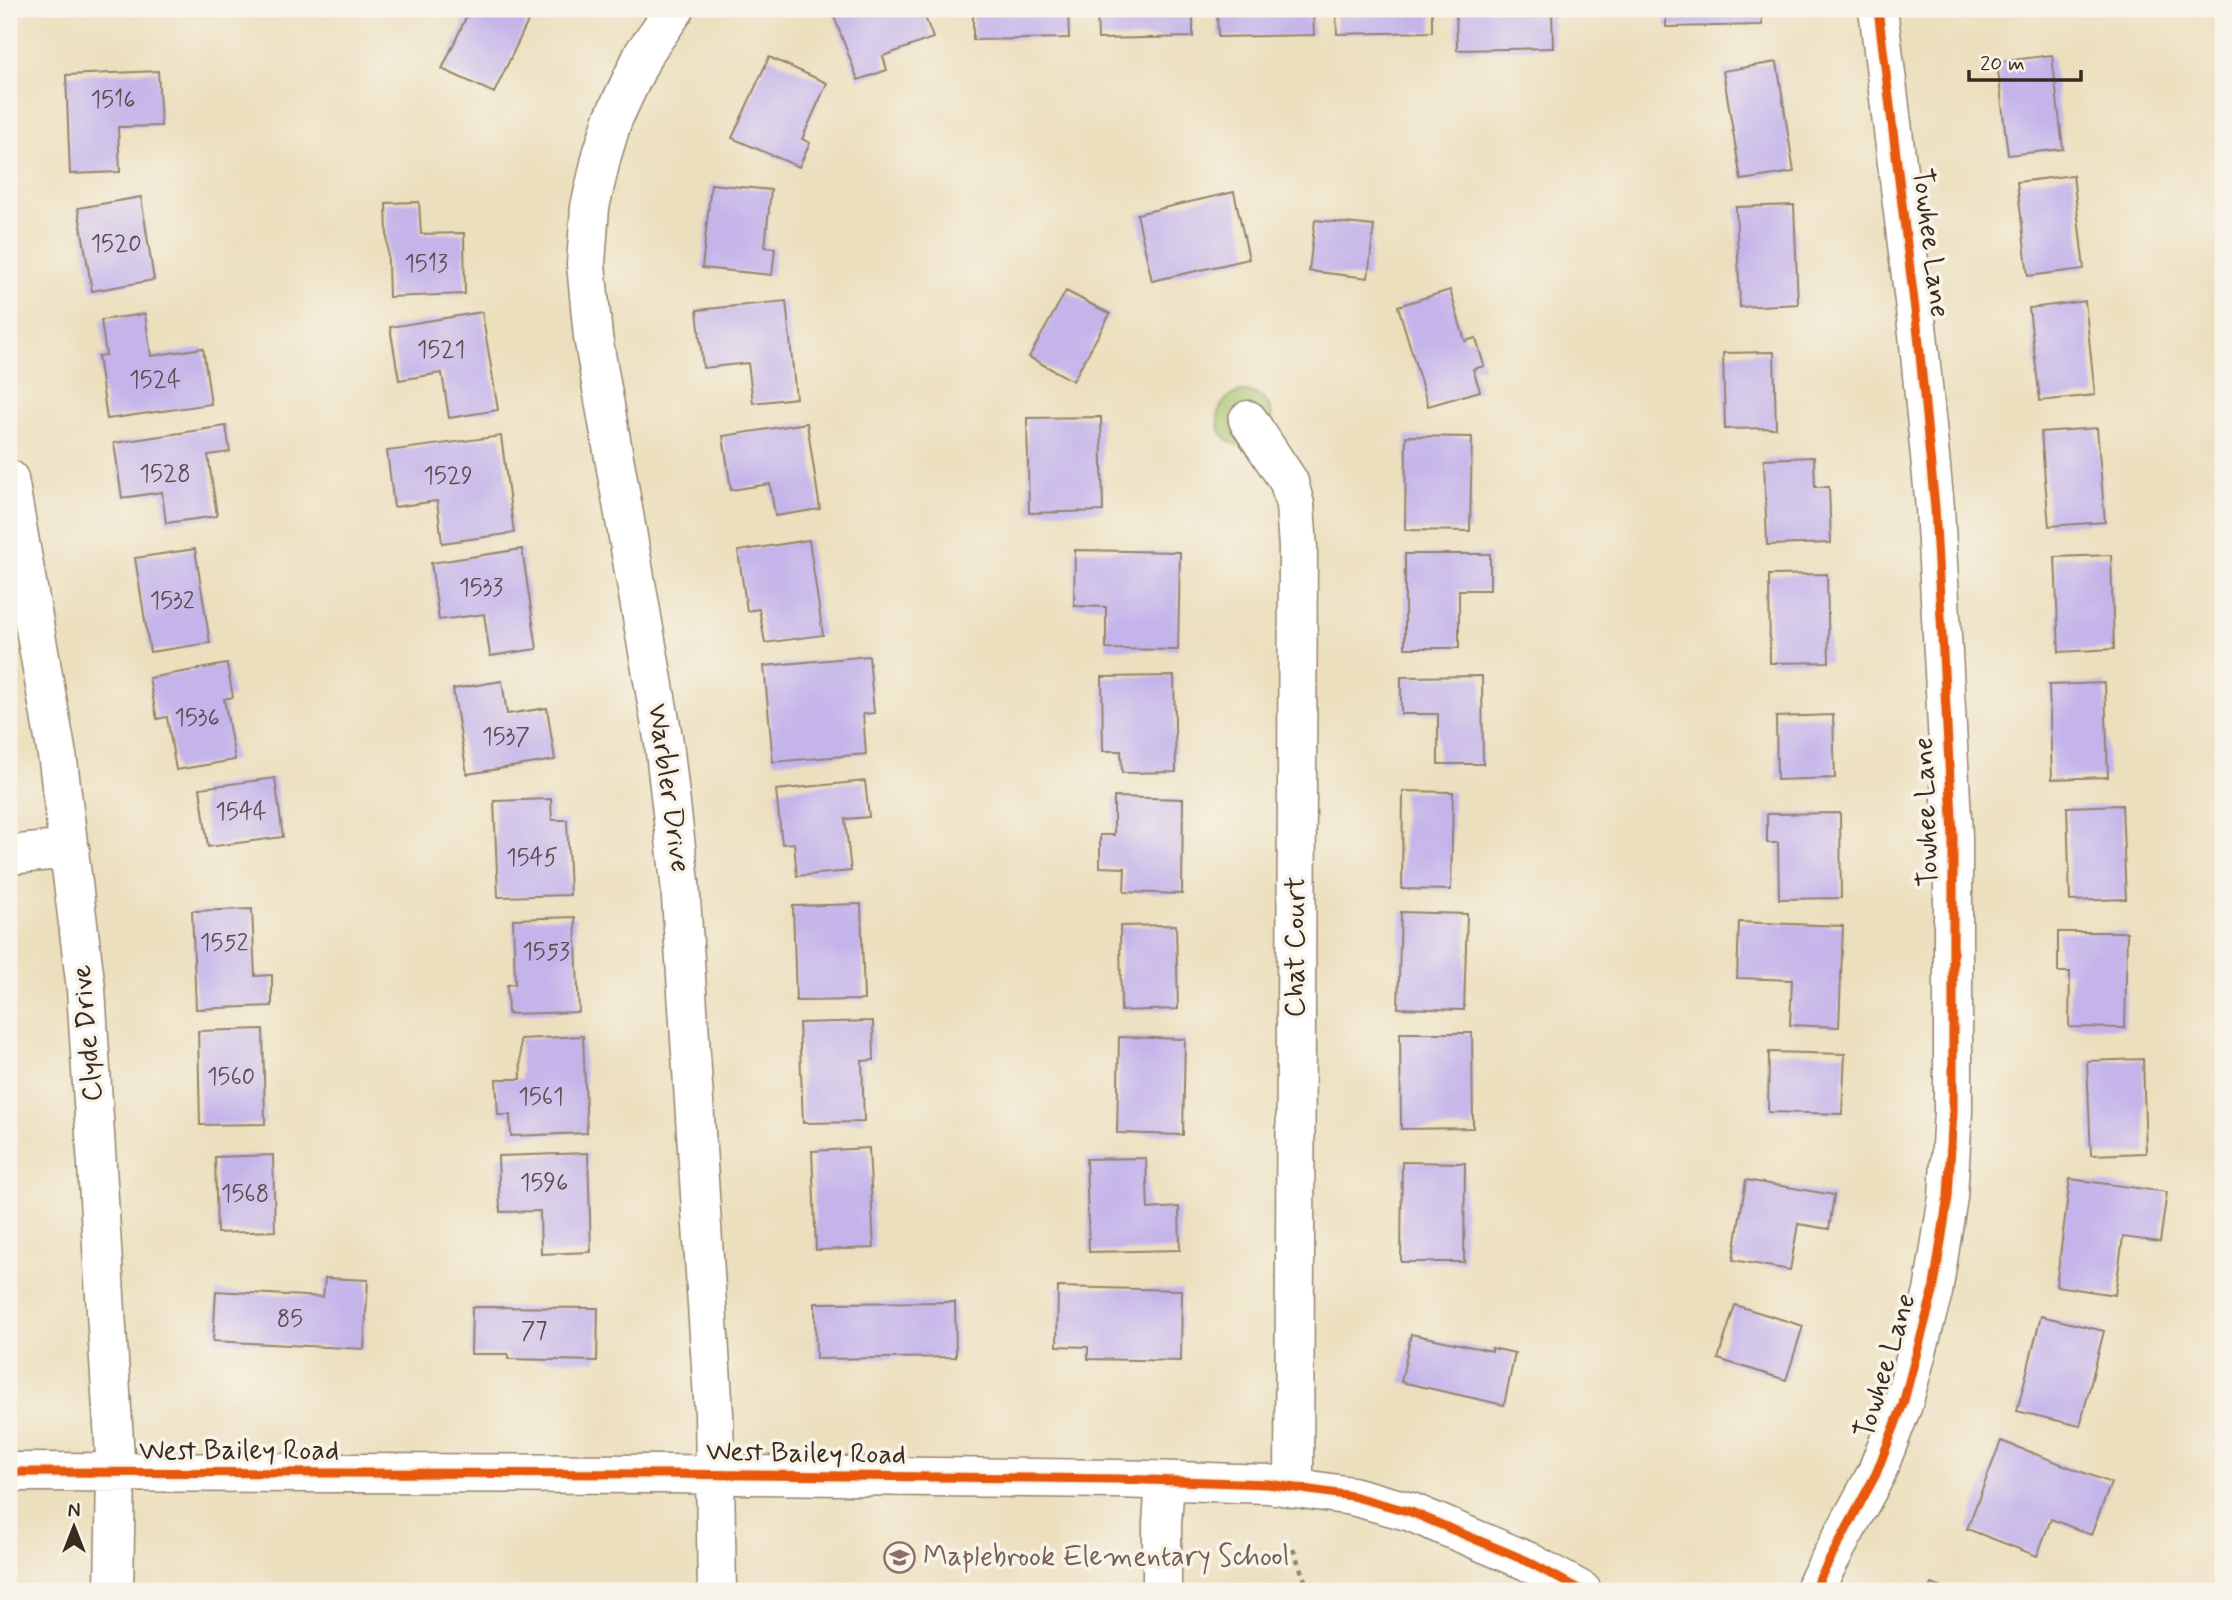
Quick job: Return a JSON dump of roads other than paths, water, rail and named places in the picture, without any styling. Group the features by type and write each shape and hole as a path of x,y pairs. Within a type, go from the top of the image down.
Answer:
{"street":[{"name":"Warbler Drive","path":"675,9 645,53 613,119 590,207 586,264 593,337 664,743 680,882 714,1414 717,1591"},
{"name":"Towhee Lane","path":"1813,1591 1876,1474 1903,1404 1933,1292 1948,1197 1953,1111 1953,836 1934,508 1918,334 1878,9"},
{"name":"Chat Court","path":"1248,420 1289,482 1295,505 1298,548 1294,1488"},
{"name":"Clyde Drive","path":"9,479 44,671 70,849 86,989 116,1473 114,1591"},
{"path":"9,855 70,849"},
{"name":"West Bailey Road","path":"9,1472 162,1475 715,1476 1165,1481 1268,1485 1352,1496 1411,1512 1527,1561 1582,1591"},
{"path":"1162,1591 1165,1481"}],"place":[{"name":"Maplebrook Elementary School","path":"900,1557"}]}
